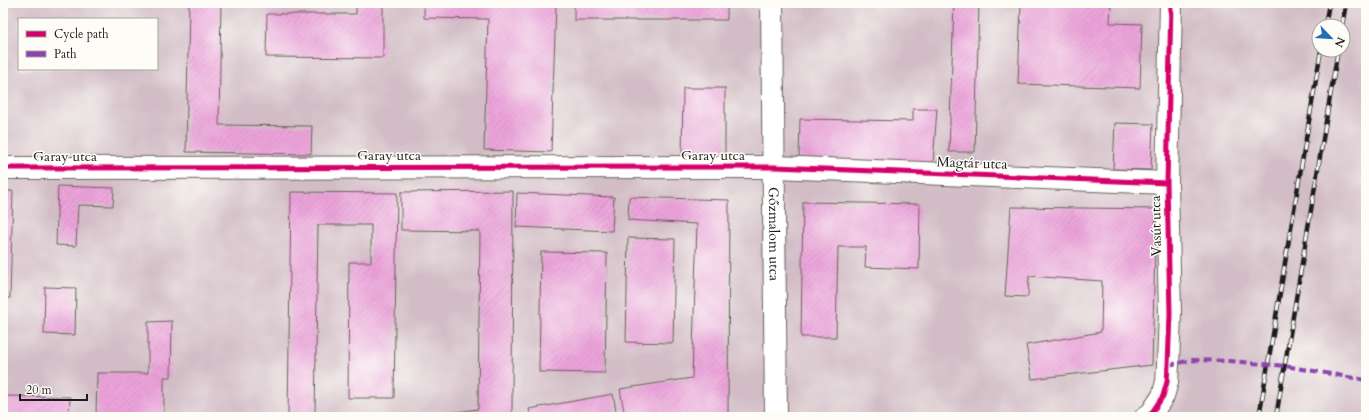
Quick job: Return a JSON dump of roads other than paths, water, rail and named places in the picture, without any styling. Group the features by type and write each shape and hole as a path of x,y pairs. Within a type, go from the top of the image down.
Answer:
{"street":[{"name":"Gőzmalom utca","path":"772,3 775,167 776,417"},
{"name":"Vasút utca","path":"1146,417 1152,414 1163,396 1167,382 1170,314 1167,183 1171,3"},
{"name":"Garay utca","path":"3,168 775,167"},
{"name":"Magtár utca","path":"775,167 1167,183"}],"railway":[{"path":"1326,18 1329,3"},
{"path":"1343,18 1346,3"},
{"path":"1259,417 1320,58"},
{"path":"1276,417 1337,58"}]}
